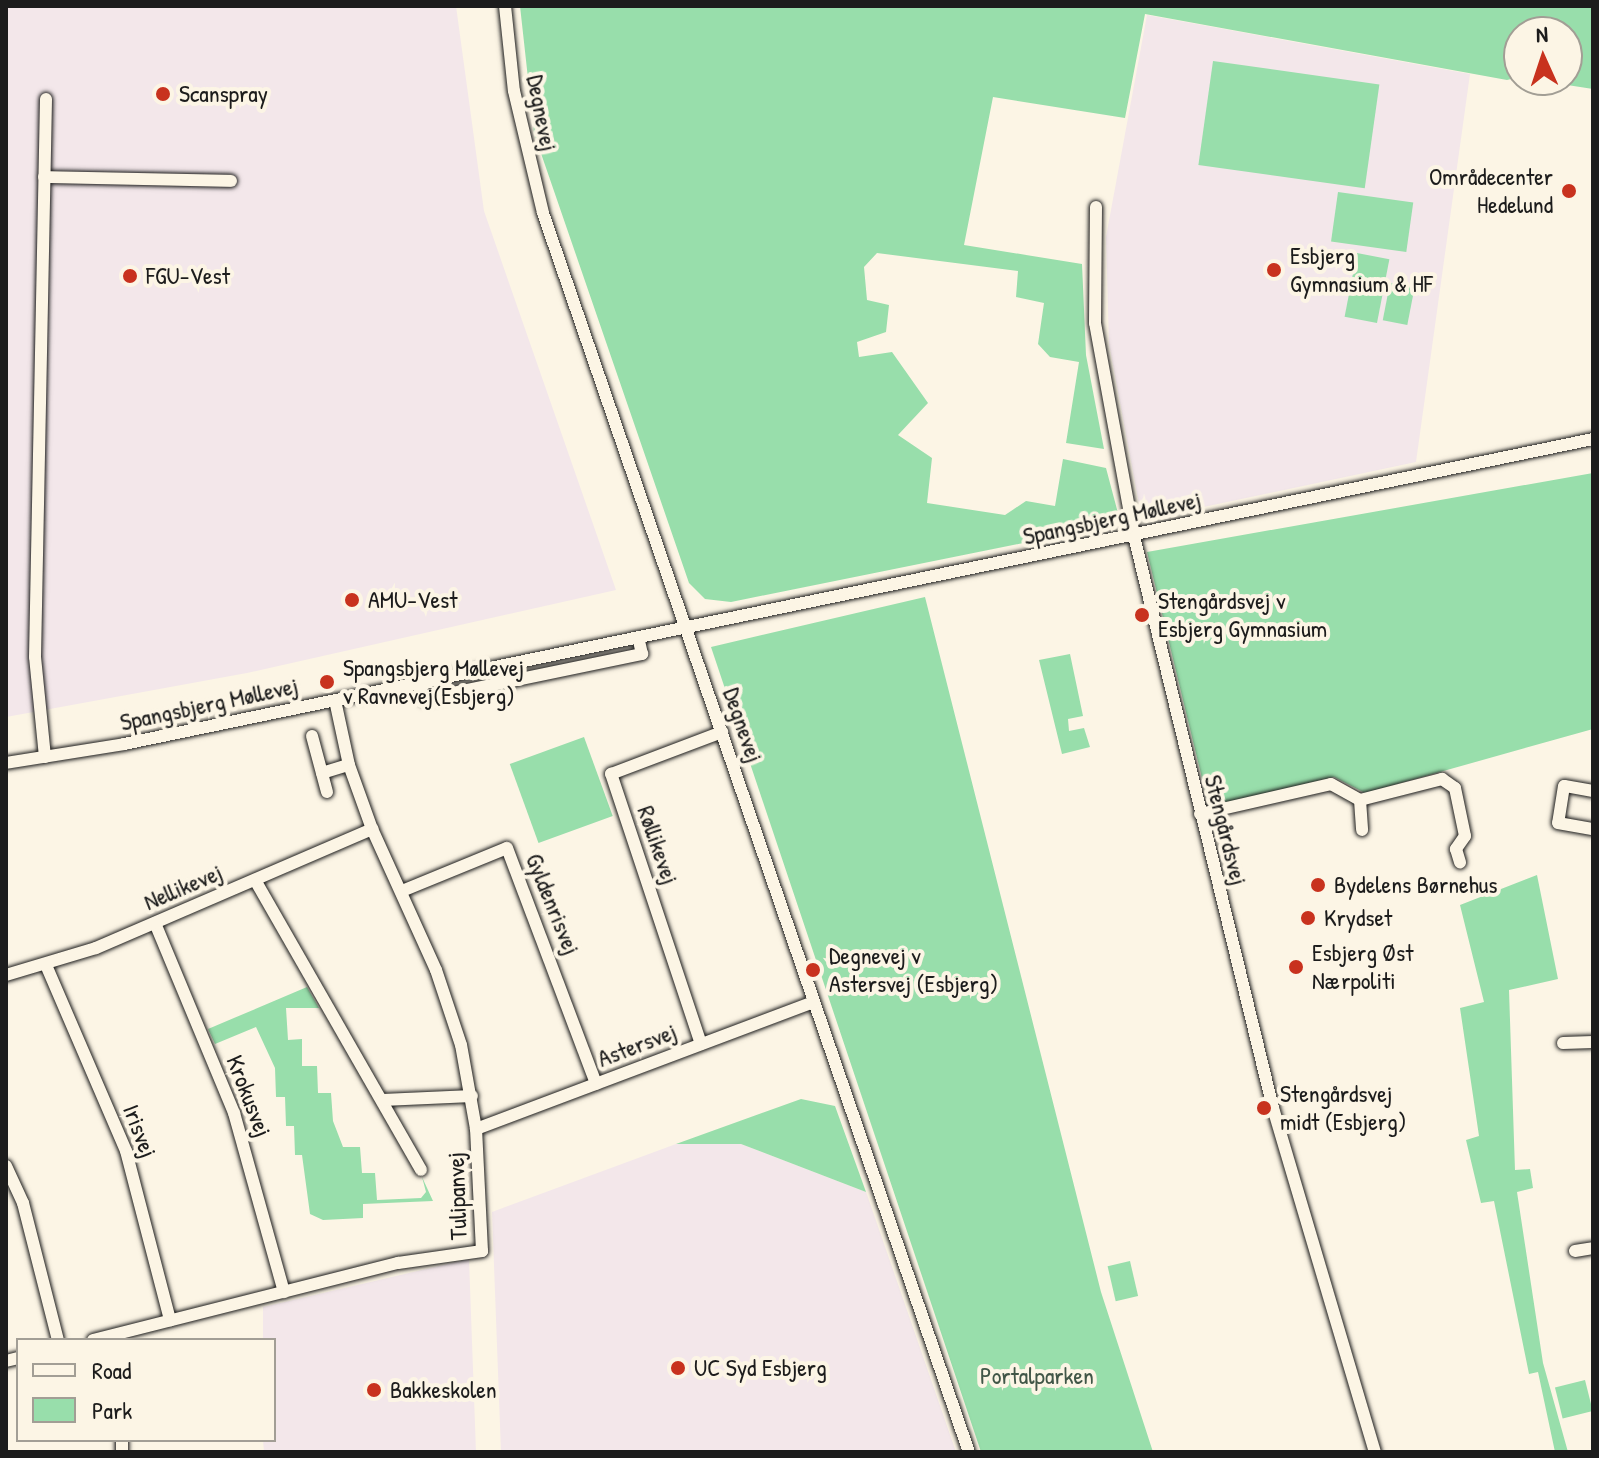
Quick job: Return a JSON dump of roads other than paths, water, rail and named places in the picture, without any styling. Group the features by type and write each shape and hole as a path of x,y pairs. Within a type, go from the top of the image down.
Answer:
{"street":[{"name":"Degnevej","path":"505,6 526,157 684,627 969,1452"},
{"path":"45,757 35,657 46,99"},
{"path":"44,177 231,181"},
{"name":"Stengårdsvej","path":"1096,207 1092,269 1097,337 1134,536 1273,1108 1375,1452"},
{"name":"Spangsbjerg Møllevej","path":"6,763 419,683 424,699 642,654 638,637 1593,439"},
{"name":"Tulipanvej","path":"119,1337 170,1320 405,1261 482,1251 472,1096 436,970 372,829 349,765 335,700"},
{"name":"Røllikevej","path":"701,1044 611,774 722,732"},
{"path":"312,736 327,792"},
{"path":"322,773 349,765"},
{"path":"1200,814 1331,784 1360,800 1442,779 1455,788 1465,836 1456,849 1460,862"},
{"path":"1593,791 1564,786 1558,823 1593,829"},
{"path":"1360,800 1362,830"},
{"name":"Nellikevej","path":"6,975 46,965 155,923 372,829"},
{"name":"Gyldenrisvej","path":"402,891 507,848 596,1084"},
{"path":"255,880 421,1170"},
{"name":"Krokusvej","path":"155,923 234,1113 284,1292"},
{"name":"Irisvej","path":"46,965 126,1151 170,1320"},
{"name":"Astersvej","path":"476,1129 813,1002"},
{"path":"1563,1043 1593,1042"},
{"path":"383,1100 472,1096"},
{"path":"6,1166 23,1203 57,1338"},
{"path":"1575,1251 1593,1248"}],"place":[{"name":"Scanspray","path":"163,94"},
{"name":"Områdecenter Hedelund","path":"1569,191"},
{"name":"Esbjerg Gymnasium & HF","path":"1274,270"},
{"name":"FGU-Vest","path":"130,276"},
{"name":"AMU-Vest","path":"352,600"},
{"name":"Stengårdsvej v Esbjerg Gymnasium","path":"1142,615"},
{"name":"Spangsbjerg Møllevej v Ravnevej(Esbjerg)","path":"327,682"},
{"name":"Bydelens Børnehus","path":"1318,885"},
{"name":"Krydset","path":"1308,918"},
{"name":"Esbjerg Øst Nærpoliti","path":"1296,967"},
{"name":"Degnevej v Astersvej (Esbjerg)","path":"813,970"},
{"name":"Stengårdsvej midt (Esbjerg)","path":"1264,1108"},
{"name":"UC Syd Esbjerg","path":"678,1368"},
{"name":"Bakkeskolen","path":"374,1390"}],"park label":[{"name":"Portalparken","path":"1037,1376"}]}
